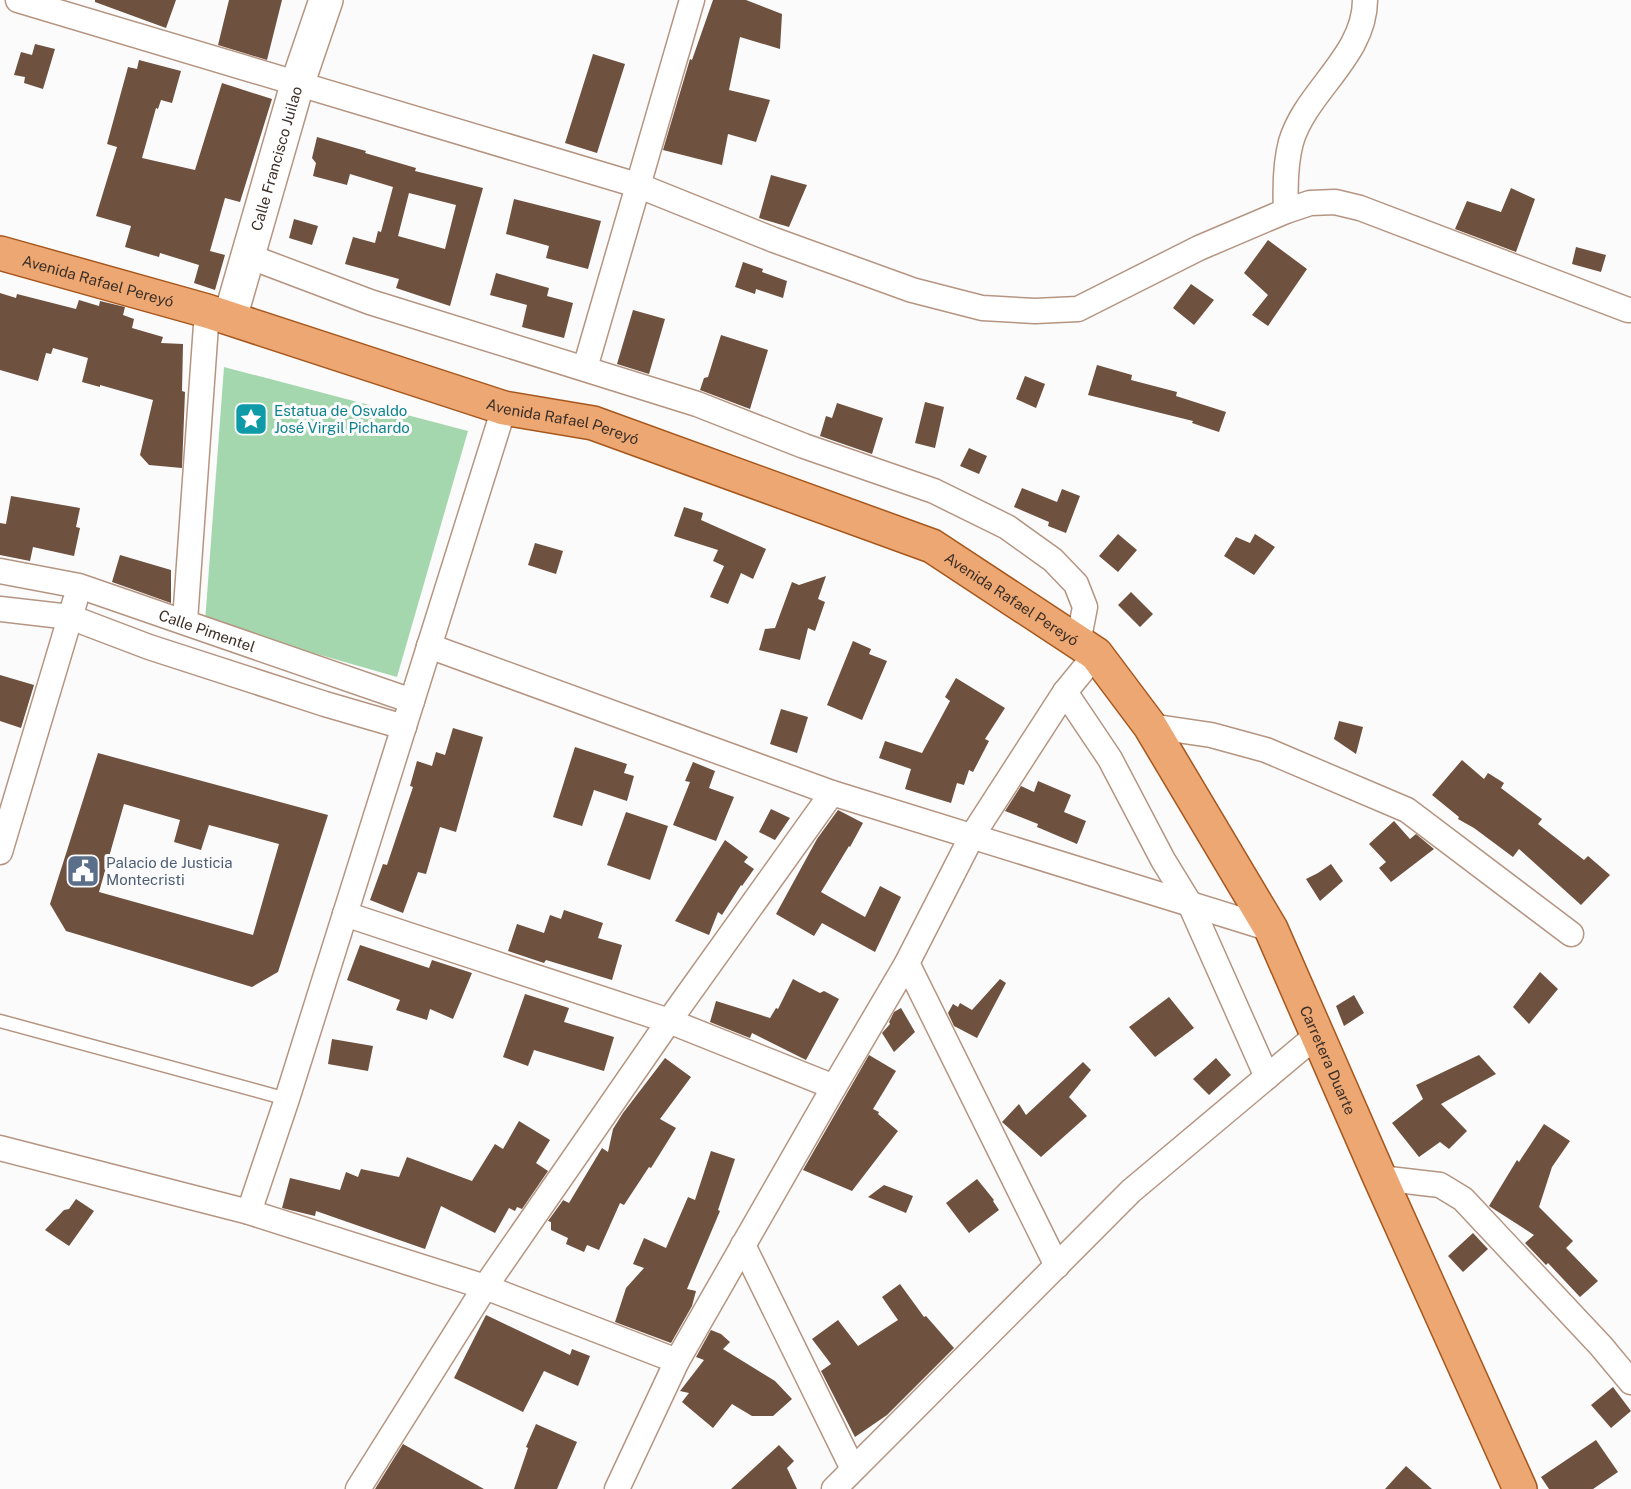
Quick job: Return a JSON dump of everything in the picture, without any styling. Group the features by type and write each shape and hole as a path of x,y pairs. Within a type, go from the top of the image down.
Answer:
{"main road":[{"name":"Avenida Rafael Pereyó","path":"0,253 219,314 504,408 593,423 932,546 1087,649"},
{"name":"Carretera Duarte","path":"1087,649 1150,726 1271,929 1380,1178 1521,1489"}],"street":[{"path":"18,0 637,185 774,240 912,290 982,308 1035,311 1078,309 1199,248 1286,211 1310,203 1335,202 1360,208 1628,310"},
{"name":"Calle Francisco Juilao","path":"185,621 219,314 248,256 297,85 326,0"},
{"path":"585,368 692,0"},
{"path":"1286,211 1285,176 1291,141 1309,105 1355,41 1365,12 1365,0"},
{"path":"248,256 370,302 697,404 804,446 934,491 1006,527 1053,560 1076,584 1085,607 1087,649 1065,692 972,836 907,963 677,1361 617,1489"},
{"path":"0,263 48,267"},
{"path":"249,1212 287,1099 504,408"},
{"name":"Calle Pimentel","path":"0,571 80,586 412,701"},
{"path":"0,852 80,586"},
{"path":"0,609 70,617 149,647 404,727"},
{"path":"429,646 832,793 1271,929"},
{"path":"1065,692 1110,759 1163,860 1191,904 1267,1077"},
{"path":"1150,726 1211,735 1266,750 1407,810 1571,934"},
{"path":"358,1489 485,1287 669,1021 832,793"},
{"path":"345,914 669,1021 834,1087"},
{"path":"907,963 1058,1266"},
{"path":"834,1489 1131,1191 1317,1035"},
{"path":"0,1148 249,1212 485,1287 677,1361"},
{"path":"1380,1178 1440,1185 1463,1199 1601,1346 1631,1382"},
{"path":"743,1245 853,1469"}],"lane":[{"path":"0,1022 287,1099"}],"green space":[{"path":"224,367 468,431 397,677 205,622"}],"building":[{"path":"95,0 176,0 166,28 95,2"},
{"path":"229,0 282,0 267,60 218,45"},
{"path":"713,0 746,0 782,14 780,49 740,37 729,90 770,100 756,142 728,134 722,165 663,150 690,59 692,60"},
{"path":"35,44 55,49 43,89 24,83 25,77 14,75 21,52 32,55"},
{"path":"593,54 625,64 597,153 565,143"},
{"path":"139,60 181,71 172,103 161,100 158,109 156,108 142,158 195,170 222,83 272,99 240,202 225,198 210,251 225,255 215,290 194,283 199,265 160,253 159,257 125,247 131,226 96,216 117,147 107,144 128,67 137,69"},
{"path":"317,137 416,168 415,171 483,188 450,306 396,288 399,279 345,264 353,237 375,243 378,231 381,232 393,187 350,174 347,185 313,176 316,163 312,158","holes":["409,193 456,205 445,249 398,236"]},
{"path":"771,175 807,185 789,227 759,218"},
{"path":"1511,188 1535,199 1516,252 1455,229 1467,201 1501,212"},
{"path":"514,199 601,221 588,269 546,258 549,246 506,234"},
{"path":"294,219 318,226 312,245 289,238"},
{"path":"1268,240 1307,269 1268,326 1252,315 1268,295 1244,273"},
{"path":"1576,247 1606,255 1601,272 1572,264"},
{"path":"743,262 787,281 783,298 756,289 755,294 735,287"},
{"path":"496,273 549,288 547,296 573,303 564,338 522,327 527,305 490,295"},
{"path":"1191,284 1214,300 1194,325 1173,308"},
{"path":"0,293 16,298 17,294 76,309 79,300 99,306 100,301 125,307 123,315 134,319 132,328 163,337 161,343 183,344 182,391 185,392 182,468 149,465 140,455 153,400 82,382 88,358 53,348 51,354 46,353 38,381 0,370"},
{"path":"633,310 665,319 649,374 617,364"},
{"path":"721,335 768,350 750,409 700,390 704,378 708,377"},
{"path":"1097,365 1132,375 1131,380 1177,392 1176,396 1226,412 1219,432 1192,423 1193,421 1088,395"},
{"path":"1025,376 1045,384 1036,408 1016,399"},
{"path":"925,402 944,407 935,448 915,443"},
{"path":"837,403 883,418 872,454 820,436 826,416 832,418"},
{"path":"969,448 987,456 979,474 960,466"},
{"path":"1022,488 1057,502 1062,489 1080,496 1066,533 1048,526 1049,522 1014,507"},
{"path":"11,496 80,508 76,527 80,528 74,556 33,547 30,561 0,555 0,523 6,524"},
{"path":"684,507 703,513 701,520 766,549 753,579 741,573 728,604 710,597 724,566 713,561 718,550 674,536"},
{"path":"1118,534 1137,550 1118,572 1099,556"},
{"path":"1255,534 1275,547 1254,575 1224,556 1236,537 1250,543"},
{"path":"535,543 563,551 556,574 528,565"},
{"path":"120,555 171,570 171,603 112,582"},
{"path":"826,576 818,599 825,602 815,631 808,628 800,660 759,650 765,629 775,628 792,582 799,585"},
{"path":"1131,592 1153,614 1140,627 1118,605"},
{"path":"853,641 871,649 869,654 887,661 862,720 827,705"},
{"path":"0,675 34,685 21,728 0,721"},
{"path":"956,678 1005,708 985,739 989,741 973,772 969,770 964,785 957,783 951,803 905,789 911,769 879,758 885,741 922,753 950,701 945,697"},
{"path":"781,709 808,717 797,753 770,744"},
{"path":"1339,721 1363,727 1356,754 1334,739"},
{"path":"453,728 483,737 456,832 440,827 426,874 418,872 403,913 370,900 383,864 387,865 413,787 410,786 417,761 432,766 436,752 445,755"},
{"path":"575,747 627,764 624,773 634,776 627,801 594,790 582,826 553,817"},
{"name":"Palacio de Justicia Montecristi","path":"98,753 328,815 278,972 252,987 66,931 50,904","holes":["124,804 180,820 174,842 201,850 209,825 279,844 253,935 99,892"]},
{"path":"1462,760 1484,779 1488,773 1504,783 1501,788 1542,819 1538,824 1584,860 1588,856 1610,875 1581,905 1519,849 1513,857 1458,819 1459,817 1432,795"},
{"path":"693,762 715,771 709,788 734,797 716,841 673,825 690,782 685,781"},
{"path":"1038,781 1071,795 1064,812 1086,821 1077,844 1037,827 1038,824 1005,811 1021,786 1034,792"},
{"path":"771,809 790,818 775,840 759,832"},
{"path":"838,810 863,823 821,892 865,917 880,886 901,897 875,952 822,923 814,936 776,914 817,839"},
{"path":"626,812 668,826 650,880 607,865"},
{"path":"1394,821 1410,839 1416,834 1434,849 1391,882 1379,868 1386,862 1369,844"},
{"path":"725,840 748,857 744,862 754,869 722,915 718,912 709,935 675,921"},
{"path":"1331,864 1343,881 1320,901 1306,879"},
{"path":"564,910 603,923 598,938 622,945 612,980 546,960 544,963 508,951 517,924 544,933 550,915 561,919"},
{"path":"360,945 429,968 432,960 472,973 453,1019 430,1009 427,1020 396,1010 400,1000 347,980"},
{"path":"1540,972 1558,989 1529,1024 1513,1007"},
{"path":"793,979 820,993 824,991 839,999 806,1060 752,1033 750,1038 710,1022 716,1001 770,1018 776,1008 778,1009"},
{"path":"1000,979 1006,983 977,1038 954,1026 948,1013 953,1004 958,1007 960,1003 972,1010"},
{"path":"525,994 569,1008 564,1022 614,1037 604,1071 534,1050 528,1066 503,1057"},
{"path":"1354,995 1364,1013 1344,1026 1336,1006"},
{"path":"1169,997 1194,1028 1155,1057 1129,1027"},
{"path":"901,1008 915,1032 894,1052 882,1033 890,1024 894,1012"},
{"path":"332,1039 373,1046 368,1071 328,1064"},
{"path":"869,1055 896,1071 873,1109 898,1131 852,1191 803,1170"},
{"path":"1479,1055 1496,1074 1441,1104 1467,1131 1449,1149 1440,1142 1419,1157 1392,1123 1423,1099 1416,1085"},
{"path":"665,1058 691,1077 660,1119 676,1128 624,1205 620,1203 599,1250 587,1245 584,1252 566,1244 568,1238 551,1230 551,1222 548,1221 563,1200 569,1203 602,1148 608,1152 613,1129"},
{"path":"1216,1058 1231,1075 1209,1095 1193,1079"},
{"path":"1083,1062 1091,1070 1069,1097 1087,1116 1041,1157 1002,1122 1019,1104 1026,1115"},
{"path":"519,1121 550,1140 536,1163 548,1171 522,1209 517,1207 515,1211 509,1208 495,1233 441,1206 425,1249 316,1211 315,1216 282,1208 290,1178 340,1190 346,1172 358,1177 361,1169 399,1177 407,1157 472,1181 495,1144 503,1149"},
{"path":"1544,1124 1570,1141 1552,1167 1539,1207 1573,1241 1566,1248 1598,1281 1580,1297 1548,1263 1546,1265 1525,1243 1534,1235 1489,1206 1517,1160 1519,1162"},
{"path":"711,1151 735,1159 718,1210 720,1211 687,1289 696,1291 692,1306 671,1343 615,1322 626,1288 644,1268 633,1264 644,1238 666,1248 688,1197 695,1200"},
{"path":"977,1179 999,1210 969,1233 946,1203"},
{"path":"884,1185 913,1196 906,1213 868,1197"},
{"path":"76,1199 94,1211 69,1246 45,1230 64,1210 69,1209"},
{"path":"1473,1233 1488,1249 1463,1272 1448,1256"},
{"path":"900,1284 924,1317 926,1316 954,1348 887,1415 855,1437 821,1371 831,1364 812,1339 838,1320 858,1346 898,1320 882,1297"},
{"path":"486,1315 570,1355 572,1349 590,1356 578,1386 544,1371 523,1412 454,1378"},
{"path":"711,1330 721,1334 730,1342 723,1349 775,1381 792,1399 773,1416 752,1416 732,1404 713,1428 682,1402 689,1393 680,1391 704,1360 696,1357"},
{"path":"1613,1387 1631,1411 1611,1428 1591,1405"},
{"path":"536,1424 577,1442 557,1489 514,1489 528,1448 526,1447"},
{"path":"1596,1440 1618,1472 1593,1489 1549,1489 1541,1477"},
{"path":"403,1444 484,1489 375,1489"},
{"path":"779,1445 794,1461 787,1468 797,1489 731,1489"},
{"path":"1406,1466 1432,1489 1385,1489"}],"place":[{"name":"Estatua de Osvaldo José Virgil Pichardo","path":"251,419"},
{"name":"Palacio de Justicia Montecristi","path":"83,871"}]}
